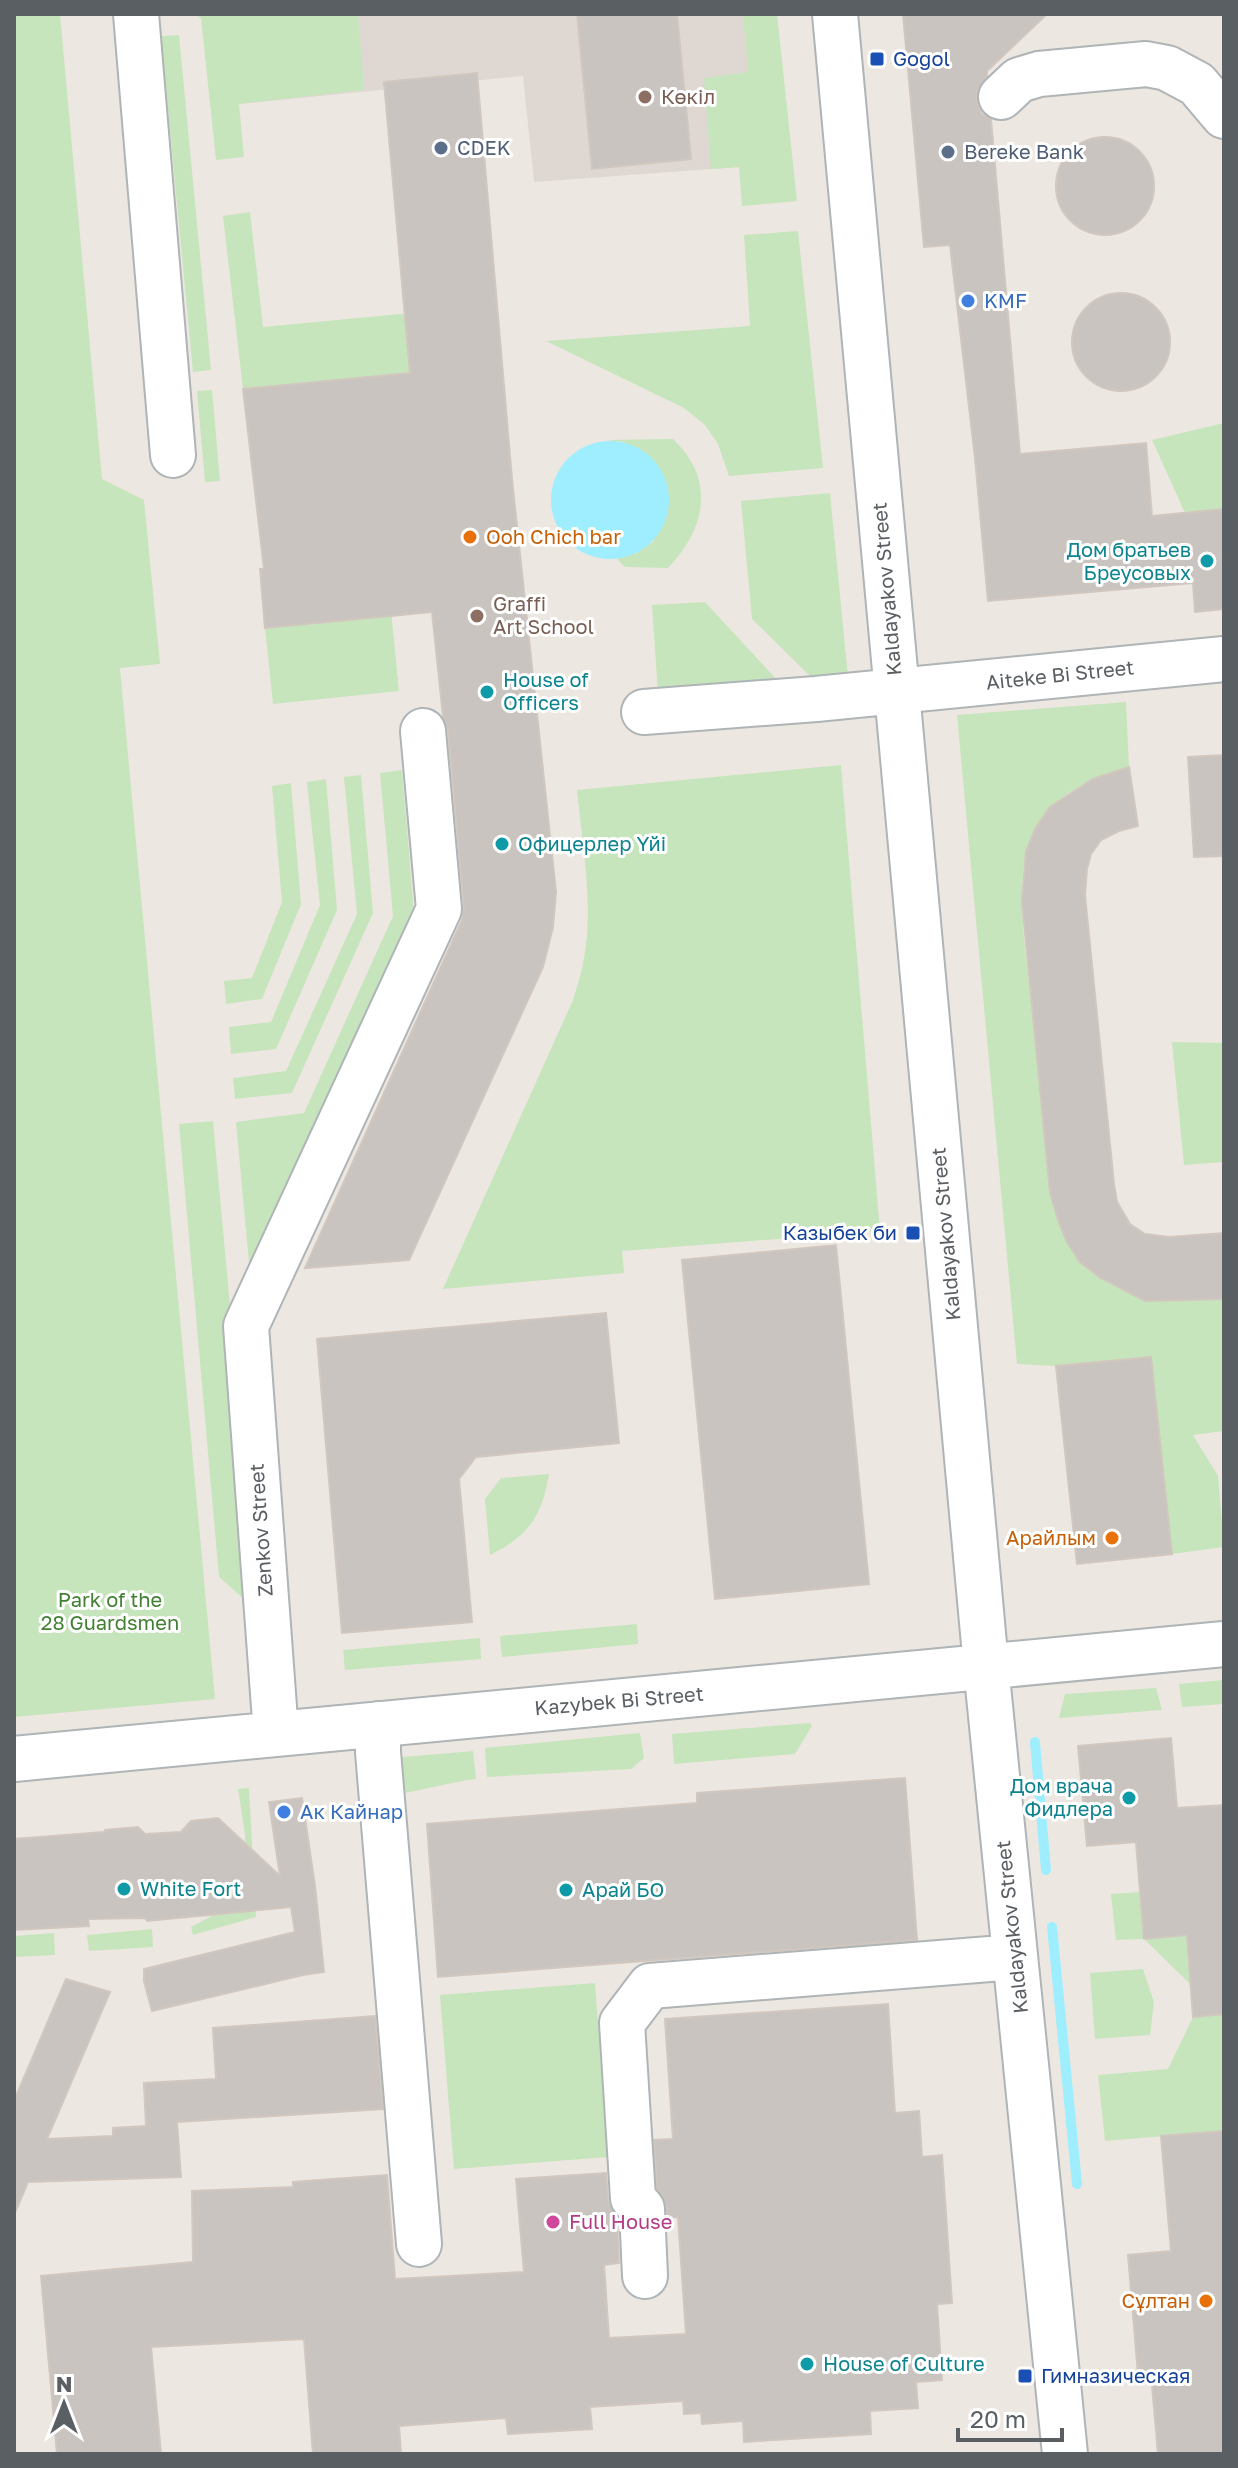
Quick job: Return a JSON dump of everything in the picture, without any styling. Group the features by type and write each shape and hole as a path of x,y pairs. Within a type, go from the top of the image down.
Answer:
{"street":[{"path":"136,14 173,455"},
{"name":"Kaldayakov Street","path":"835,14 986,1666 1065,2454"},
{"path":"1001,97 1019,80 1039,74 1146,64 1167,68 1197,84 1224,116"},
{"name":"Aiteke Bi Street","path":"644,712 1224,659"},
{"name":"Zenkov Street","path":"276,1734 246,1326 439,909 423,731"},
{"name":"Kazybek Bi Street","path":"14,1759 1224,1644"},
{"path":"378,1724 379,1768 419,2244"},
{"path":"645,2276 642,2209 633,2198 622,2023 650,1986 1015,1957"}],"shaded area":[{"name":"Көкіл","path":"231,14 756,14 739,167 534,182 523,76 238,104"}],"green space":[{"name":"Park of the 28 Guardsmen","path":"14,14 60,14 102,479 144,500 160,664 120,668 215,1699 14,1717"},
{"path":"194,14 358,14 364,90 239,104 244,157 216,160 201,18"},
{"path":"743,14 777,14 797,201 742,206 739,167 711,169 704,78 748,72"},
{"path":"179,35 211,370 193,372 161,36"},
{"path":"250,212 263,327 411,313 416,372 243,389 223,216"},
{"path":"798,231 823,468 729,476 718,444 705,425 684,408 546,341 750,326 744,235"},
{"path":"212,390 220,481 205,482 197,391"},
{"path":"1224,423 1224,509 1185,513 1152,440"},
{"path":"673,439 687,454 696,471 701,504 698,521 681,553 668,568 625,567 617,559 637,553 654,541 625,442 605,440"},
{"path":"830,493 848,677 815,681 752,619 741,501"},
{"path":"380,570 387,570 399,691 273,704 265,628 384,617"},
{"path":"705,602 781,684 658,694 652,605"},
{"path":"1126,702 1129,767 1076,789 1043,816 1035,829 1023,871 1023,921 1050,1192 1067,1242 1099,1277 1145,1301 1224,1299 1224,1431 1193,1435 1218,1476 1224,1547 1172,1554 1151,1357 1056,1366 1017,1364 957,715"},
{"path":"841,765 880,1231 622,1251 624,1273 443,1289 573,1000 581,974 588,917 577,790"},
{"path":"402,770 414,913 251,1284 236,1122 304,1113 393,916 380,773"},
{"path":"361,775 373,913 292,1093 235,1099 233,1078 286,1071 357,914 344,777"},
{"path":"326,779 337,910 276,1049 231,1054 229,1027 271,1022 320,905 307,782"},
{"path":"291,783 301,904 262,999 226,1004 224,981 252,978 282,902 272,786"},
{"path":"1172,1042 1224,1043 1224,1162 1184,1165"},
{"path":"213,1121 257,1599 245,1600 219,1577 179,1124"},
{"path":"549,1474 542,1502 532,1523 515,1540 490,1555 485,1499 501,1478"},
{"path":"637,1624 638,1644 502,1657 500,1636"},
{"path":"480,1638 481,1659 345,1670 343,1650"},
{"path":"1224,1680 1224,1704 1182,1707 1179,1684"},
{"path":"1156,1688 1162,1710 1059,1718 1065,1694"},
{"path":"810,1723 812,1726 795,1754 674,1764 672,1734"},
{"path":"640,1733 644,1758 631,1769 487,1777 485,1748"},
{"path":"473,1751 476,1779 404,1793 391,1784 391,1758"},
{"path":"249,1788 256,1917 193,1935 191,1927 245,1898 245,1835 238,1789"},
{"path":"1140,1892 1144,1939 1116,1940 1111,1894"},
{"path":"152,1929 153,1947 89,1951 87,1935"},
{"path":"1224,1932 1191,1985 1144,1939"},
{"path":"54,1933 55,1955 14,1957 14,1936"},
{"path":"1143,1969 1154,2002 1150,2035 1095,2039 1090,1973"},
{"path":"595,1983 608,2157 454,2169 440,1995"},
{"path":"1224,2014 1224,2131 1105,2141 1098,2075 1168,2069 1193,2017"}],"water":[{"path":"610,441 633,445 652,458 665,477 669,500 665,523 652,542 633,555 610,559 587,555 568,542 555,523 551,500 555,477 568,458 587,445"}],"building":[{"path":"577,14 677,14 691,159 592,169"},
{"path":"903,14 1047,14 987,71 977,91 977,104 982,114 991,119 1020,454 1146,443 1152,516 1224,509 1224,609 1195,612 1193,583 988,601 950,245 924,247"},
{"name":"House of Officers","path":"477,73 512,479 556,892 553,927 543,967 409,1260 305,1268 462,920 464,907 448,729 443,716 432,612 265,628 260,569 264,569 243,389 410,373 384,82"},
{"path":"1105,137 1124,140 1140,151 1151,167 1154,186 1151,205 1140,221 1124,232 1105,235 1086,232 1070,221 1059,205 1056,186 1059,167 1070,151 1086,140"},
{"path":"1121,293 1140,296 1156,307 1167,323 1170,342 1167,361 1156,377 1140,388 1121,391 1102,388 1086,377 1075,361 1072,342 1075,323 1086,307 1102,296"},
{"path":"1224,755 1224,856 1194,857 1188,757"},
{"path":"1129,767 1138,826 1101,840 1091,854 1085,895 1117,1202 1130,1224 1145,1234 1169,1237 1224,1233 1224,1299 1145,1301 1099,1277 1080,1262 1067,1242 1050,1192 1022,902 1026,852 1035,829 1050,807 1093,779"},
{"path":"836,1245 869,1584 715,1599 682,1260"},
{"path":"606,1313 619,1443 476,1457 459,1479 472,1622 342,1633 317,1339"},
{"path":"1151,1357 1172,1554 1077,1564 1056,1366"},
{"path":"1171,1738 1177,1808 1224,1805 1224,2014 1193,2017 1187,1935 1144,1939 1136,1842 1087,1846 1078,1746"},
{"path":"905,1778 917,1940 438,1977 427,1824 697,1803 697,1793"},
{"path":"302,1798 324,1972 152,2011 144,1969 295,1932 291,1907 147,1921 145,1918 88,1919 89,1926 14,1930 14,1839 138,1827 145,1834 181,1832 191,1821 218,1818 280,1876 269,1802"},
{"path":"66,1979 110,1992 47,2139 113,2136 113,2128 146,2126 144,2083 216,2079 213,2028 375,2016 383,2109 177,2122 181,2177 28,2182 14,2215 14,2101"},
{"path":"888,2004 895,2113 919,2111 922,2157 942,2155 952,2303 937,2304 942,2380 916,2382 918,2408 870,2411 871,2434 744,2442 743,2421 702,2424 701,2413 684,2414 683,2401 590,2407 592,2429 508,2434 506,2418 399,2426 401,2454 313,2454 304,2339 151,2347 161,2454 57,2454 41,2276 193,2262 192,2191 293,2187 293,2182 387,2175 395,2279 524,2272 516,2179 606,2173 608,2200 617,2218 619,2263 604,2265 609,2338 686,2334 678,2217 667,2218 667,2207 657,2188 654,2140 673,2139 665,2019"},
{"path":"1224,2131 1224,2454 1158,2454 1151,2374 1138,2375 1128,2255 1171,2251 1161,2136"}],"waterway":[{"path":"1035,1742 1046,1870"},
{"path":"1052,1927 1077,2184"}],"place":[{"name":"Gogol","path":"877,59"},
{"name":"Көкіл","path":"645,97"},
{"name":"CDEK","path":"441,148"},
{"name":"Bereke Bank","path":"948,152"},
{"name":"KMF","path":"968,301"},
{"name":"Ooh Chich bar","path":"470,537"},
{"name":"Дом братьев Бреусовых","path":"1207,561"},
{"name":"Graffi Art School","path":"477,616"},
{"name":"House of Officers","path":"487,692"},
{"name":"Офицерлер Үйі","path":"502,844"},
{"name":"Казыбек би","path":"913,1233"},
{"name":"Арайлым","path":"1112,1538"},
{"name":"Дом врача Фидлера","path":"1129,1798"},
{"name":"Ак Кайнар","path":"284,1812"},
{"name":"White Fort","path":"124,1889"},
{"name":"Арай БО","path":"566,1890"},
{"name":"Full House","path":"553,2222"},
{"name":"Сұлтан","path":"1206,2301"},
{"name":"House of Culture","path":"807,2364"},
{"name":"Гимназическая","path":"1025,2376"}]}
